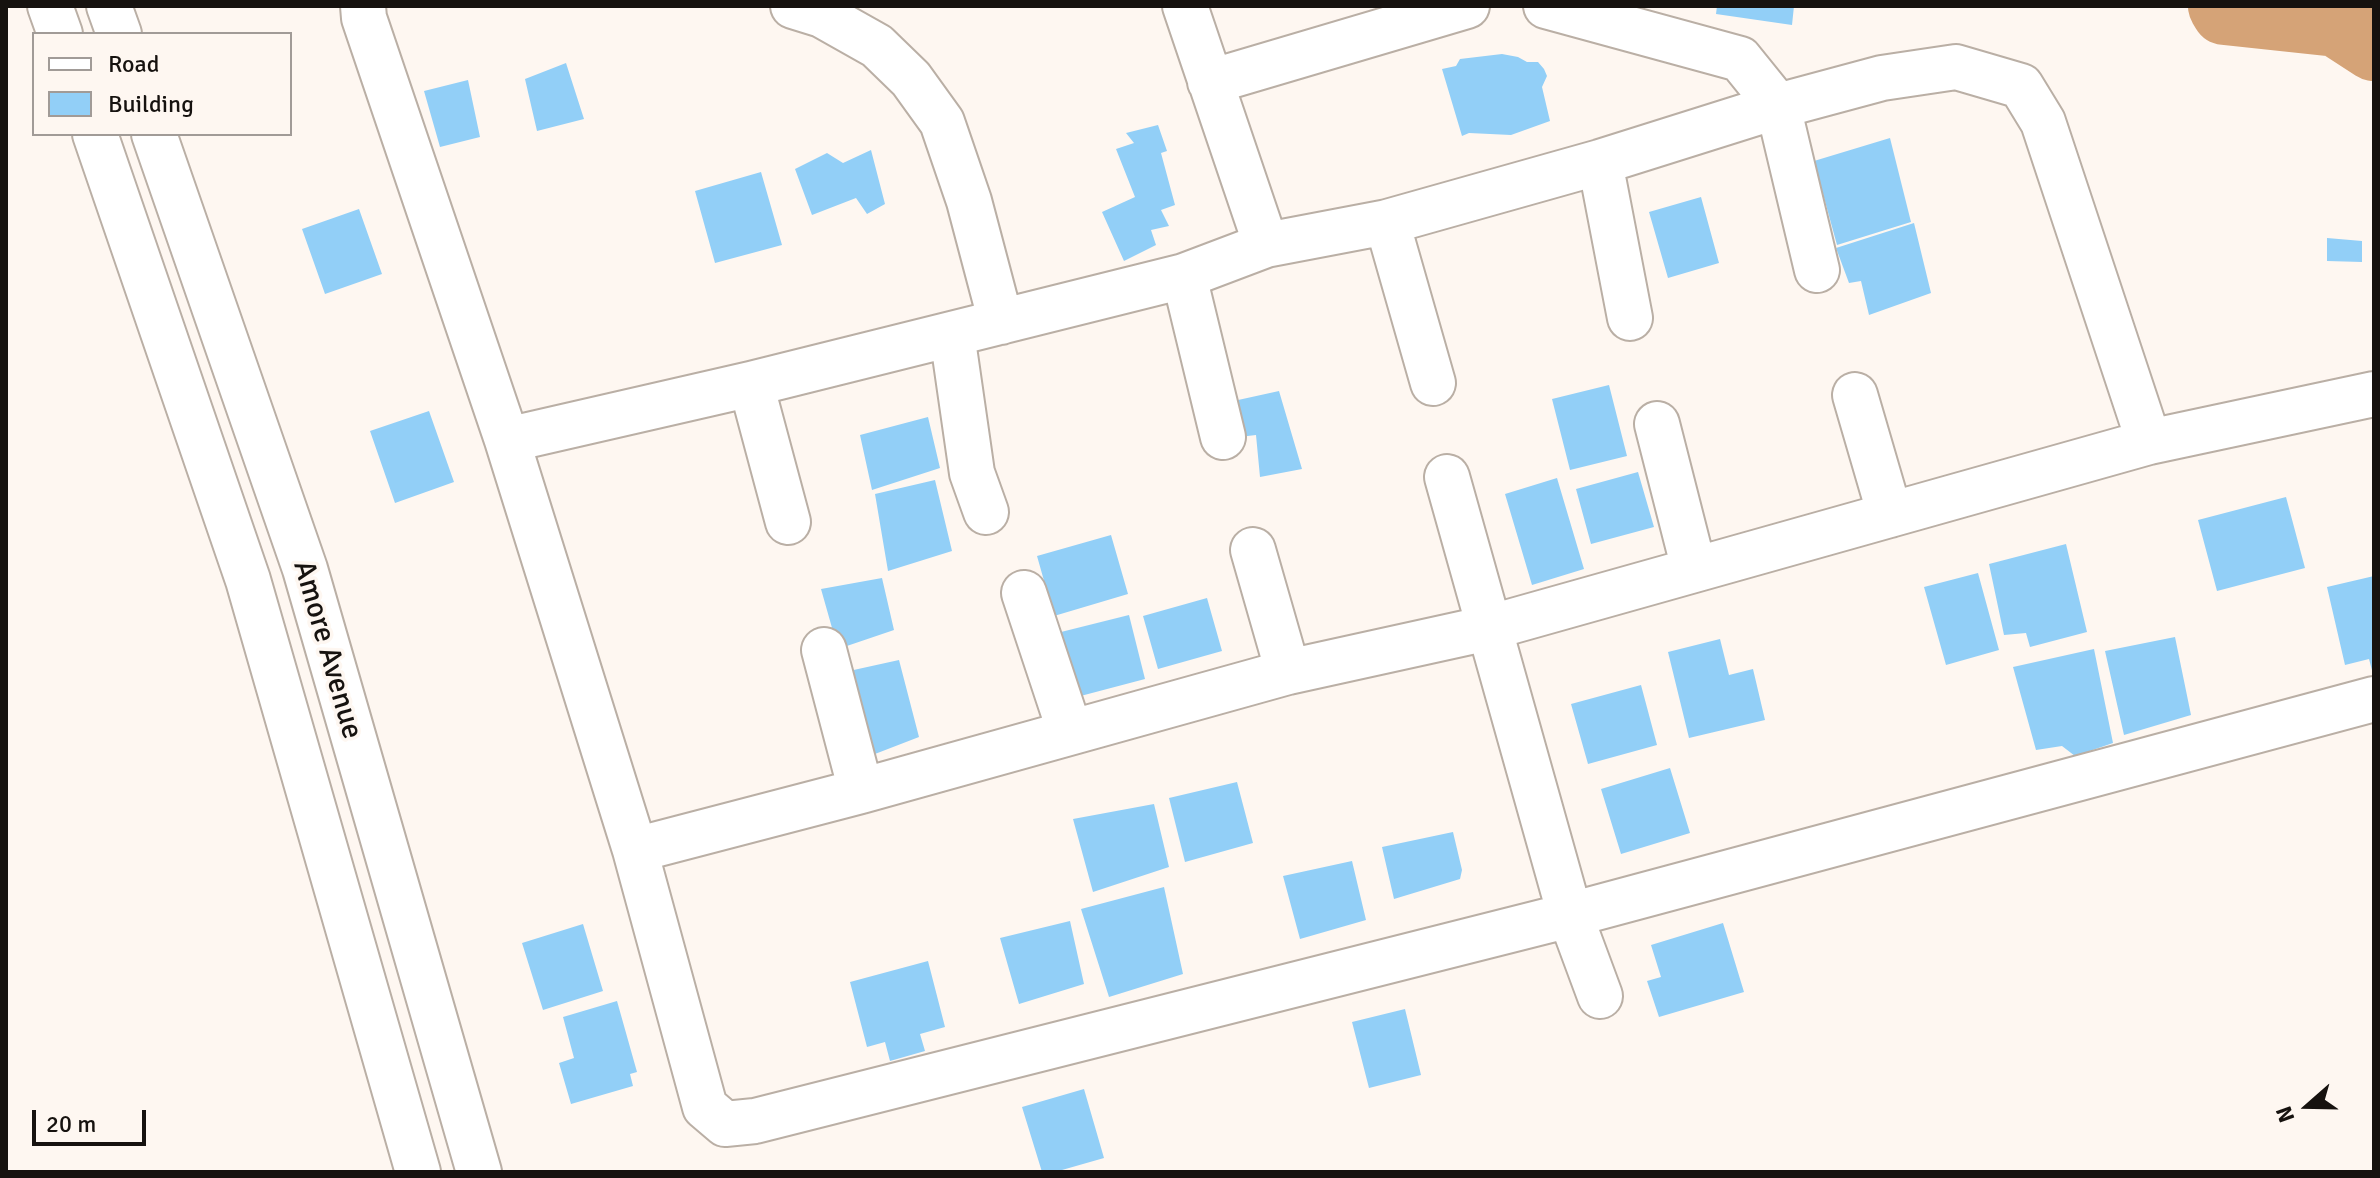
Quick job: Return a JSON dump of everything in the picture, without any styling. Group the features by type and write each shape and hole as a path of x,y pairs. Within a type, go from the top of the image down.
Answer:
{"street":[{"path":"50,6 59,32"},
{"path":"109,6 118,32"},
{"path":"363,6 364,18 507,440 635,850 705,1107 725,1124 755,1121 1570,915 2374,699"},
{"path":"793,6 822,15 877,46 911,79 942,122 969,201 1001,322"},
{"path":"1185,6 1266,245"},
{"path":"1210,82 1467,6"},
{"path":"1546,6 1740,59 1778,106 1817,270"},
{"path":"507,440 751,384 1184,276 1266,245 1387,222 1600,162 1778,106 1882,78 1956,67 2021,86 2043,122 2149,442"},
{"name":"Amore Avenue","path":"96,136 248,580 418,1172"},
{"name":"Amore Avenue","path":"155,136 305,569 479,1172"},
{"path":"1600,162 1630,318"},
{"path":"1387,222 1433,383"},
{"path":"1184,276 1223,437"},
{"path":"952,334 972,473 986,512"},
{"path":"751,384 788,522"},
{"path":"635,850 861,791 1288,672 1488,628 2149,442 2374,394"},
{"path":"1855,395 1890,515"},
{"path":"1657,424 1694,569"},
{"path":"1447,477 1570,915 1600,996"},
{"path":"1253,550 1288,672"},
{"path":"1024,593 1070,732"},
{"path":"824,650 861,791"}],"building":[{"path":"1717,6 1794,6 1792,25 1716,14"},
{"path":"1502,54 1538,62 1544,69 1547,76 1542,87 1550,121 1511,135 1469,133 1462,136 1442,69 1456,66 1460,59"},
{"path":"566,63 584,119 537,131 525,79"},
{"path":"468,80 480,137 440,147 424,91"},
{"path":"1158,125 1167,151 1161,153 1175,205 1161,210 1169,226 1151,230 1156,245 1124,261 1102,212 1135,197 1116,149 1134,143 1126,133"},
{"path":"1890,138 1911,222 1837,245 1814,161"},
{"path":"871,150 885,204 867,214 856,198 812,215 795,169 827,153 843,163"},
{"path":"761,172 782,245 715,263 695,191"},
{"path":"1701,197 1719,263 1668,278 1649,212"},
{"path":"359,209 382,274 325,294 302,229"},
{"path":"1914,223 1931,293 1869,315 1861,281 1849,283 1836,248"},
{"path":"2327,238 2362,241 2362,262 2327,261"},
{"path":"1609,385 1627,456 1570,470 1552,399"},
{"path":"1279,391 1302,469 1260,477 1256,435 1239,437 1229,402"},
{"path":"429,411 454,482 395,503 370,431"},
{"path":"928,417 940,468 872,490 860,435"},
{"path":"1638,472 1654,527 1591,544 1576,489"},
{"path":"1557,478 1584,569 1532,585 1505,494"},
{"path":"935,480 952,551 888,571 875,494"},
{"path":"2286,497 2305,568 2217,591 2198,520"},
{"path":"1111,535 1128,594 1054,616 1037,556"},
{"path":"2066,544 2087,632 2030,647 2026,633 2004,635 1989,564"},
{"path":"1978,573 1999,650 1946,665 1924,587"},
{"path":"2374,576 2373,674 2369,659 2345,665 2327,587"},
{"path":"882,578 894,630 838,649 821,589"},
{"path":"1207,598 1222,651 1158,669 1143,616"},
{"path":"1129,615 1145,679 1073,698 1057,633"},
{"path":"2175,637 2191,715 2124,735 2105,651"},
{"path":"1720,639 1729,675 1753,669 1765,720 1689,738 1668,652"},
{"path":"2094,649 2113,743 2075,756 2062,746 2036,750 2013,667"},
{"path":"899,660 919,737 862,759 840,673"},
{"path":"1641,685 1657,745 1588,764 1571,704"},
{"path":"1670,768 1690,833 1621,854 1601,789"},
{"path":"1237,782 1253,843 1185,862 1169,798"},
{"path":"1154,804 1169,867 1093,892 1073,819"},
{"path":"1453,832 1462,870 1460,879 1394,899 1382,847"},
{"path":"1352,861 1366,920 1300,939 1283,876"},
{"path":"1164,887 1183,974 1109,997 1081,909"},
{"path":"1070,921 1084,984 1019,1004 1000,938"},
{"path":"1723,923 1744,992 1659,1017 1647,981 1661,977 1651,945"},
{"path":"583,924 603,991 543,1010 522,943"},
{"path":"928,961 945,1027 920,1034 925,1051 890,1061 885,1042 867,1047 850,982"},
{"path":"617,1001 637,1072 630,1074 633,1086 571,1104 559,1063 574,1058 563,1017"},
{"path":"1405,1009 1421,1075 1369,1088 1352,1022"},
{"path":"1084,1089 1104,1158 1055,1172 1042,1172 1022,1107"}],"waterway":[{"path":"2222,6 2225,11 2337,23 2374,47"}]}
